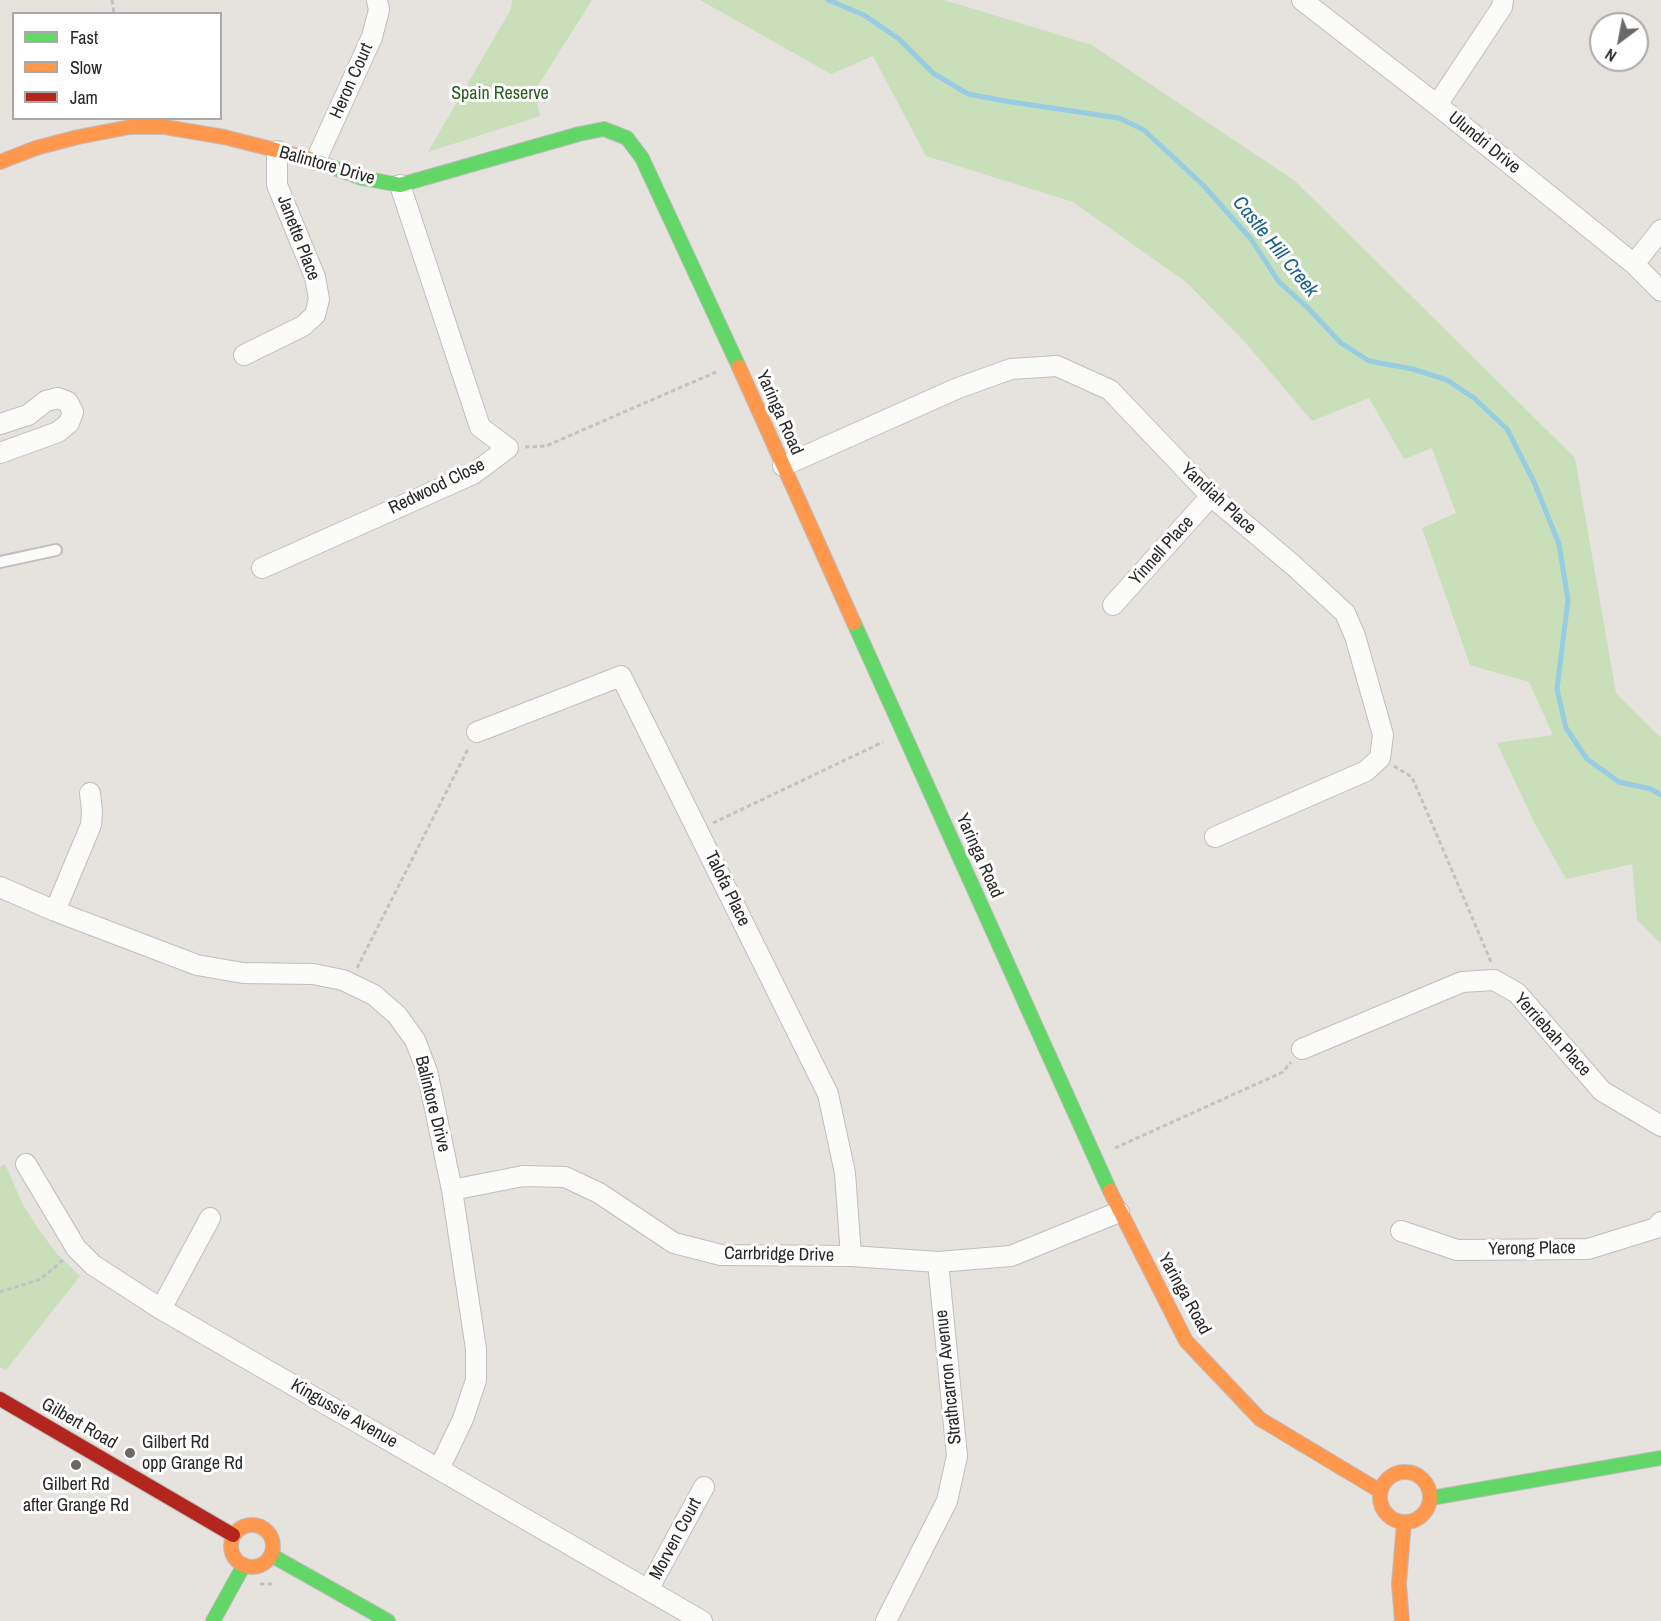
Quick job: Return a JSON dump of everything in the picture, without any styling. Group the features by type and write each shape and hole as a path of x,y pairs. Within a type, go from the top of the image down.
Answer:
{"street":[{"name":"Heron Court","path":"316,160 372,37 379,10 377,0"},
{"name":"Ulundri Drive","path":"1302,0 1437,105 1634,264 1661,291"},
{"path":"1437,105 1502,7 1503,0"},
{"name":"Balintore Drive","path":"0,162 36,148 130,127 165,127 224,137 316,160 362,178 400,185 604,129 627,138 642,158"},
{"name":"Janette Place","path":"244,355 303,326 315,315 319,299 315,277 277,185 277,151"},
{"name":"Yaringa Road","path":"642,158 737,363 1119,1212 1185,1341 1260,1419 1380,1491"},
{"name":"Redwood Close","path":"262,568 473,474 508,448 480,427 400,185"},
{"path":"1634,264 1661,230"},
{"name":"Yandiah Place","path":"783,466 958,388 1011,369 1057,366 1110,390 1211,496 1293,565 1345,613 1355,636 1383,735 1380,758"},
{"path":"0,424 28,415 46,401 58,398 68,402 73,412 69,423 58,432 0,453"},
{"name":"Yinnell Place","path":"1113,605 1211,496"},
{"name":"Talofa Place","path":"477,732 621,676 828,1094 845,1173 851,1256"},
{"path":"1215,837 1366,771 1380,758"},
{"path":"55,911 91,825 90,793"},
{"name":"Balintore Drive","path":"0,887 55,911 197,964 243,973 313,974 350,983 374,995 397,1015 415,1040 428,1071 452,1190 476,1349 476,1380 463,1419 439,1469"},
{"name":"Yerriebah Place","path":"1302,1049 1462,982 1494,980 1517,993 1602,1091 1661,1126"},
{"name":"Kingussie Avenue","path":"26,1164 76,1248 93,1265 161,1309 702,1621"},
{"name":"Carrbridge Drive","path":"452,1190 524,1176 565,1177 600,1193 674,1243 721,1255 851,1256 938,1262 1011,1256 1119,1212"},
{"path":"161,1309 210,1218"},
{"name":"Yerong Place","path":"1401,1231 1457,1250 1588,1249 1656,1228 1661,1222"},
{"name":"Strathcarron Avenue","path":"886,1621 947,1501 957,1456 938,1262"},
{"name":"Gilbert Road","path":"0,1399 233,1535"},
{"path":"1431,1498 1661,1458"},
{"path":"1399,1471 1419,1474 1430,1491 1431,1498 1427,1510 1411,1522 1404,1522 1391,1519 1380,1503 1380,1491 1383,1483 1399,1471"},
{"name":"Morven Court","path":"648,1590 704,1487"},
{"path":"1402,1621 1399,1584 1404,1522"},
{"path":"255,1525 264,1529 272,1541 271,1555 264,1563 257,1566 244,1565 234,1557 233,1535 248,1526 255,1525"},
{"path":"271,1555 388,1621"},
{"path":"213,1621 244,1565"}],"lane":[{"path":"0,562 56,550"}],"path":[{"path":"508,448 546,446 737,363"},
{"path":"350,983 477,732"},
{"path":"698,830 904,733"},
{"path":"1380,758 1412,777 1491,959 1494,980"},
{"path":"1136,1138 1283,1072 1302,1049"},
{"path":"0,1292 41,1279 76,1248"}],"green space":[{"name":"Spain Reserve","path":"512,0 592,0 534,92 540,116 428,152 511,9"},
{"path":"700,0 944,0 1092,45 1295,181 1575,458 1616,693 1661,738 1661,944 1637,920 1632,864 1566,879 1534,822 1497,743 1553,735 1529,682 1470,665 1422,528 1456,513 1432,448 1404,459 1369,398 1312,421 1244,341 1186,282 1073,202 926,156 873,56 831,74"},
{"path":"5,1164 23,1205 39,1230 57,1254 80,1276 6,1370 0,1367 0,1167"}],"waterway":[{"name":"Castle Hill Creek","path":"828,0 864,15 899,39 933,73 968,94 1119,118 1144,130 1203,185 1251,239 1279,282 1306,306 1341,343 1369,361 1413,369 1447,380 1474,398 1507,429 1534,482 1559,544 1568,600 1557,689 1566,728 1587,759 1619,782 1651,789 1661,795"}],"traffic: fast":[{"path":"307,158 362,178 400,185 579,134 604,129 627,138 642,158 739,367"},
{"path":"854,623 1110,1191"},
{"path":"1431,1498 1661,1458"},
{"path":"271,1555 388,1621"},
{"path":"213,1621 244,1565"}],"traffic: slow":[{"path":"0,162 36,148 130,127 165,127 224,137 307,158"},
{"path":"739,367 854,623"},
{"path":"1110,1191 1186,1341 1260,1419 1380,1491"},
{"path":"1405,1472 1423,1479 1430,1497 1423,1515 1405,1522 1387,1515 1380,1497 1387,1479 1405,1472"},
{"path":"1402,1621 1399,1584 1404,1522"},
{"path":"252,1525 267,1531 273,1546 267,1561 252,1567 237,1561 231,1546 237,1531 252,1525"}],"traffic: jam":[{"path":"0,1399 233,1535"}],"place":[{"name":"Gilbert Rd opp Grange Rd","path":"130,1453"},
{"name":"Gilbert Rd after Grange Rd","path":"76,1465"}]}
